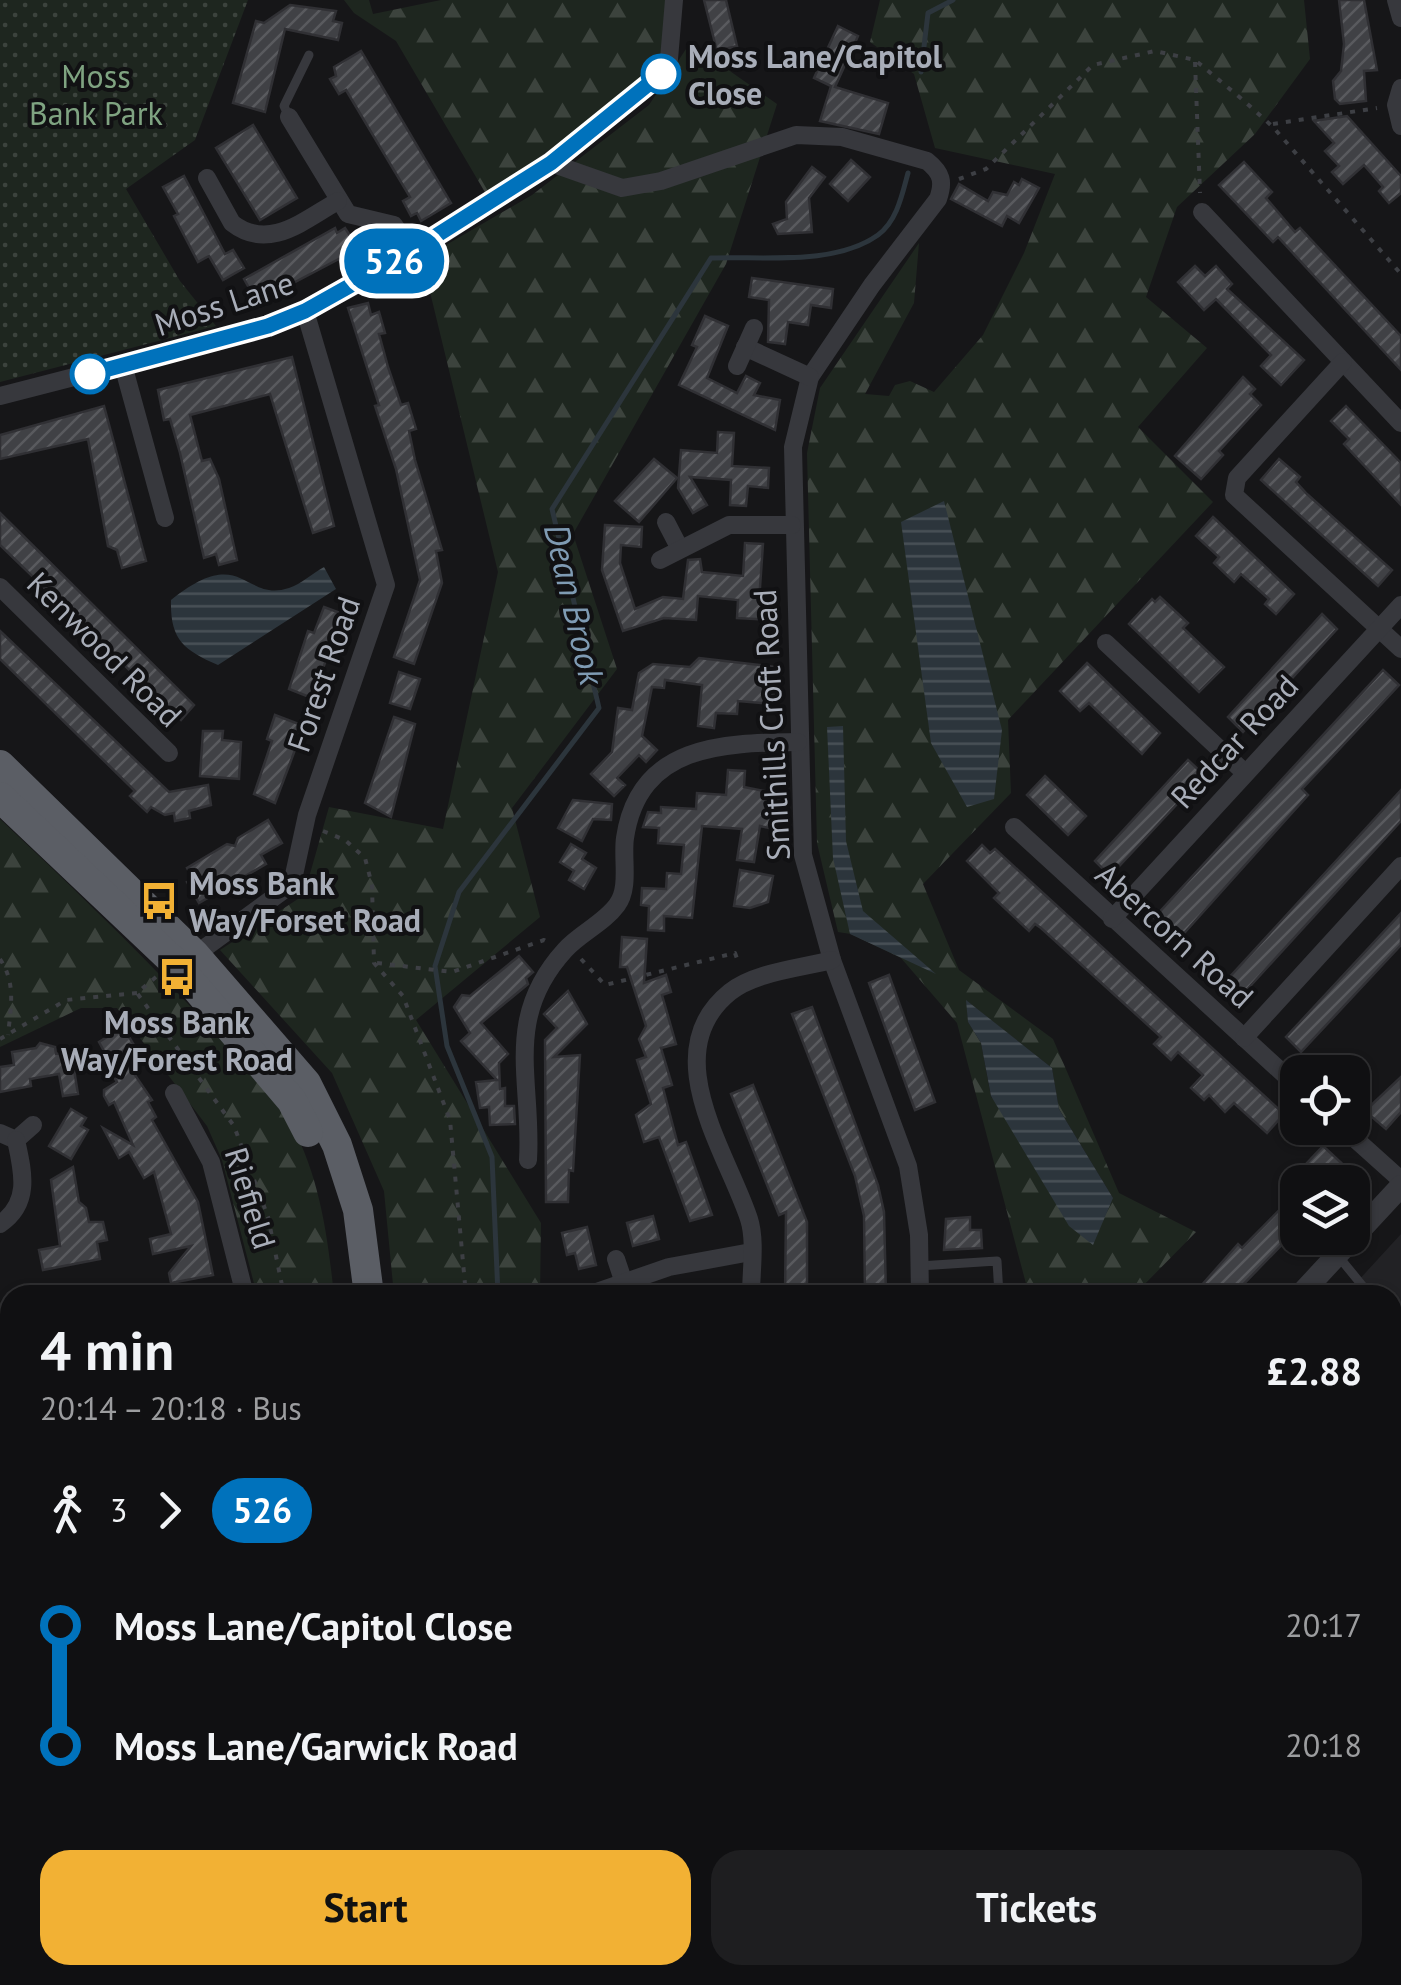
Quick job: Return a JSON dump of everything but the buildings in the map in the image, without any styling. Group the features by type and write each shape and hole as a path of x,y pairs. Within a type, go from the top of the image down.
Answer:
{"highway":[{"path":"0,765 306,1083 337,1145 358,1210 368,1285"},
{"path":"0,797 184,959 292,1100 320,1155 334,1200 348,1285"}],"street":[{"name":"Moss Lane","path":"0,396 268,326 305,311 412,251 551,163 661,74 669,58 674,0"},
{"path":"1396,0 1401,18"},
{"path":"1399,96 1401,126"},
{"path":"289,117 338,201 358,220 394,225 412,251"},
{"path":"551,163 622,188 661,181 796,135 842,137 928,162 939,170 943,185"},
{"path":"207,178 232,223 267,236 280,234 338,201"},
{"name":"Smithills Croft Road","path":"920,1285 916,1200 908,1166 832,960 803,855 793,447 810,377 872,285 938,200 943,185"},
{"path":"1202,212 1401,422"},
{"name":"Forest Road","path":"184,959 287,890 305,824 386,585 305,311"},
{"path":"737,366 754,328"},
{"path":"745,347 810,377"},
{"path":"1342,362 1237,478 1234,495 1401,650"},
{"path":"124,365 164,518"},
{"path":"666,522 680,549"},
{"path":"660,560 729,525 792,525"},
{"name":"Kenwood Road","path":"0,587 168,754"},
{"name":"Redcar Road","path":"1112,920 1401,605"},
{"path":"1106,643 1244,772"},
{"path":"524,1152 530,1112 521,1055 525,1023 566,949 617,905 630,817 659,773 678,758 704,748 798,742"},
{"name":"Abercorn Road","path":"1014,827 1280,1070"},
{"path":"1244,1038 1401,866"},
{"path":"751,1285 750,1222 706,1115 698,1066 708,1019 731,991 746,983 832,960"},
{"name":"Riefield","path":"174,1093 184,1125 211,1162 243,1285"},
{"path":"0,1224 18,1208 22,1195 8,1137 33,1125"},
{"path":"1361,1145 1401,1183 1370,1217"},
{"path":"621,1285 669,1267 752,1252"},
{"path":"1309,1285 1336,1255"},
{"path":"616,1259 624,1284"}],"lane":[{"path":"289,117 284,106 309,55"},
{"path":"1338,1255 1362,1285"},
{"path":"919,1266 997,1261 998,1285"}],"path":[{"path":"943,185 986,170 1092,65 1156,51 1195,60 1270,125 1401,274"},
{"path":"1195,60 1202,212"},
{"path":"1270,125 1399,96"},
{"path":"305,824 345,840 365,858 372,885 374,963 403,996 450,1120 465,1285"},
{"path":"374,963 452,972 544,940 566,949 605,985 735,953 746,983"},
{"path":"0,958 10,974 8,1034"},
{"path":"0,1039 66,1000 138,992 184,959"},
{"path":"138,992 234,1126 268,1217 282,1285"}],"shaded area":[{"path":"944,501 1002,730 994,799 967,807 931,743 901,522"},
{"path":"324,567 336,589 218,665 187,648 176,634 171,600 195,583 228,575 274,590 289,588"},
{"path":"843,726 846,841 863,911 936,974 850,934 833,858 827,727"},
{"path":"966,1000 1052,1068 1059,1109 1113,1198 1093,1245 1069,1226 991,1096 981,1043 968,1022"},
{"path":"1401,1234 1401,1285 1354,1285"}],"green space":[{"name":"Moss Bank Park","path":"0,0 248,0 195,140 126,189 180,281 216,326 0,382"},
{"path":"344,0 369,0 373,14 441,0 674,0 669,59 551,163 486,194 396,41 354,13"},
{"path":"880,0 1304,0 1310,59 1255,134 1177,207 1146,297 1207,348 1138,427 1213,502 1008,720 1011,793 923,884 959,970 1053,1039 1119,1193 1196,1232 1144,1285 1026,1285 957,1023 901,958 851,934 838,932 817,843 807,453 820,388 919,243 914,303 865,394 889,396 895,385 910,381 934,392 983,335 1024,253 1055,174 935,148 914,74 870,42","holes":["967,1001 1052,1068 1059,1109 1113,1198 991,1097 981,1043 968,1022"]},
{"path":"690,43 777,104 726,264 573,534 617,669 512,808 540,917 416,1020 541,1223 540,1285 393,1285 384,1191 332,1073 220,950 304,895 329,807 443,829 498,572 422,259 532,195 649,105"},
{"path":"0,819 143,958 240,1057 275,1099 297,1135 314,1179 333,1285 254,1285 222,1160 207,1126 117,1008 81,1008 0,1047"}],"waterway":[{"name":"Dean Brook","path":"921,72 928,13 953,0"},
{"name":"Dean Brook","path":"498,1285 492,1157 447,1046 435,966 459,892 599,708 552,509 711,258 797,257 861,245 890,222 908,173"}],"bus line":[{"name":"526","path":"90,374 268,326 305,311 412,251 551,163 661,74"}],"place":[{"name":"Moss Lane/Capitol Close","path":"661,74"},
{"name":"Moss Bank Way/Forset Road","path":"159,901"},
{"name":"Moss Bank Way/Forest Road","path":"177,977"}]}
